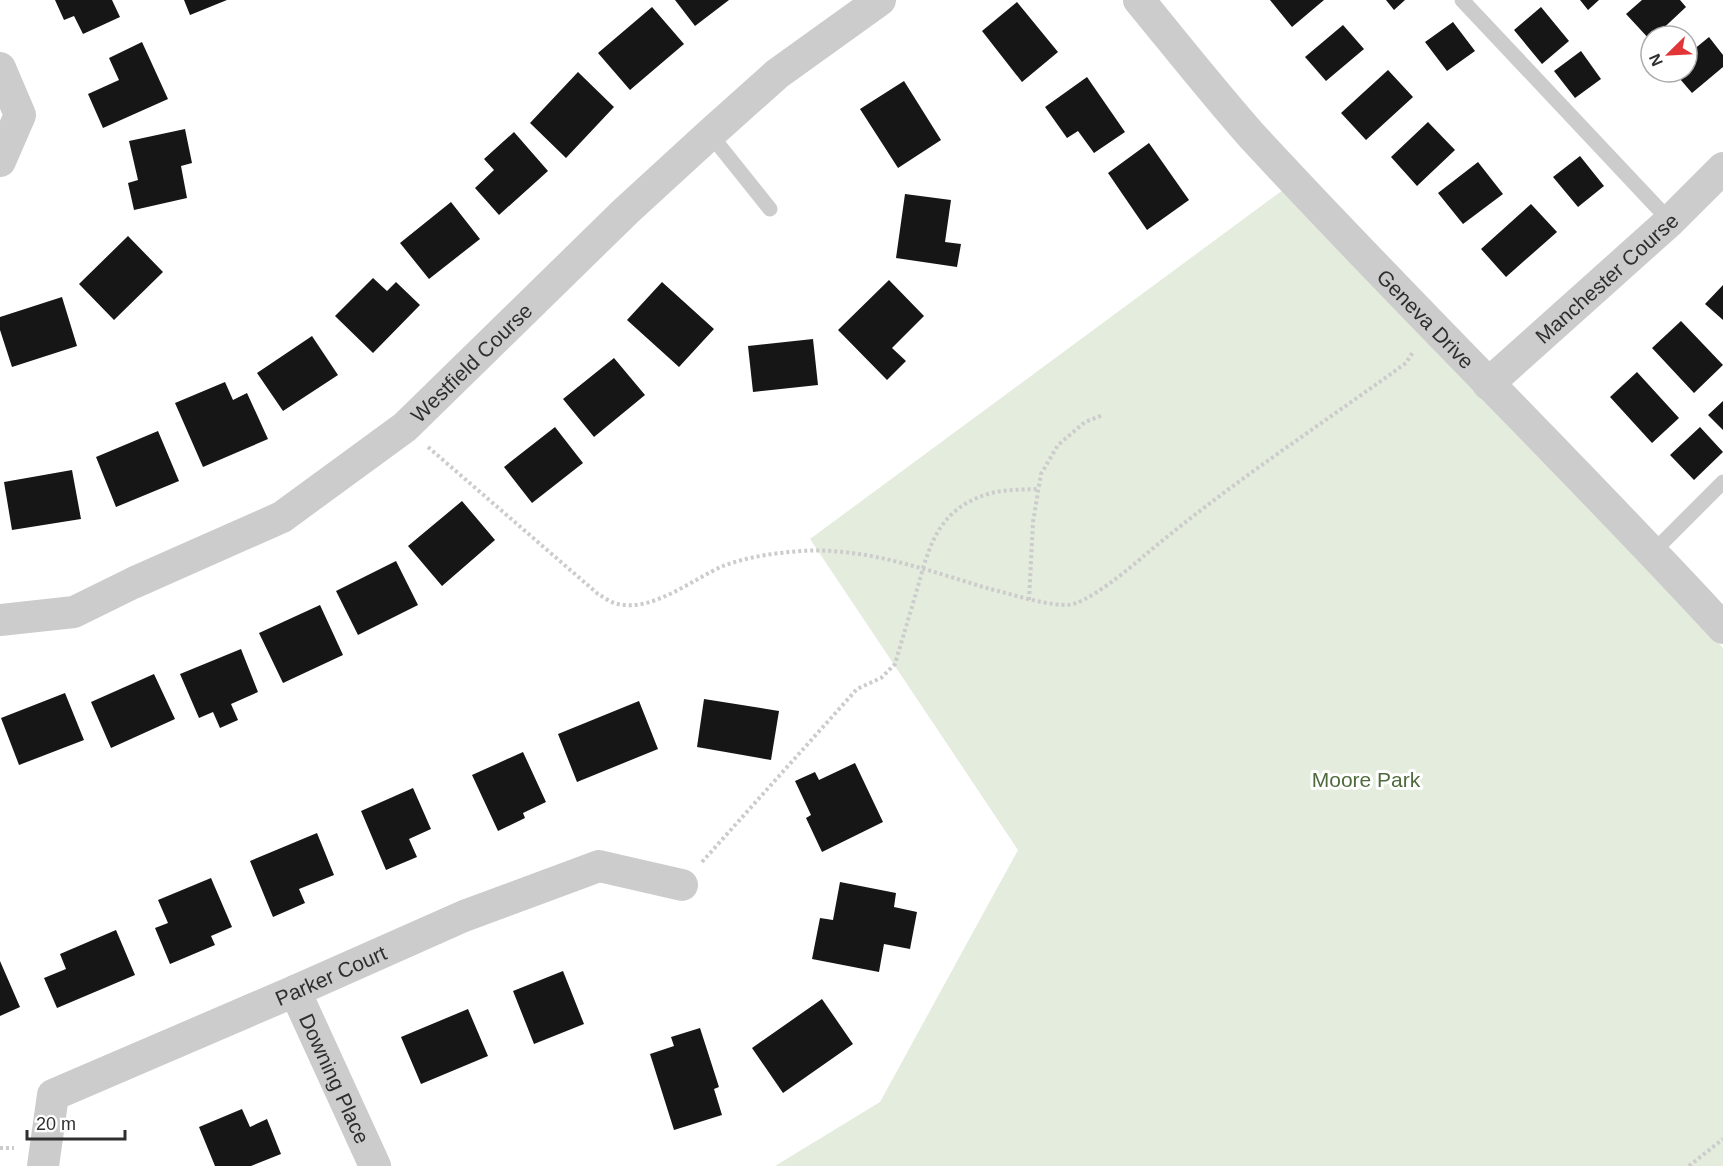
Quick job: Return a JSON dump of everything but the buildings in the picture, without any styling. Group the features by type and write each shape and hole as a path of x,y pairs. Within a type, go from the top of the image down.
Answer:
{"street":[{"name":"Westfield Course","path":"0,620 75,612 133,583 282,517 405,427 626,211 710,134 777,74 880,0"},
{"name":"Geneva Drive","path":"1139,0 1251,134 1431,325 1653,552 1723,628"},
{"path":"0,68 20,115 0,160"},
{"name":"Manchester Course","path":"1488,384 1670,221 1723,168"},
{"name":"Parker Court","path":"43,1166 53,1095 464,916 599,866 682,885"},
{"name":"Downing Place","path":"296,991 375,1166"}],"lane":[{"path":"1462,0 1670,221"},
{"path":"710,134 770,209"},
{"path":"1653,552 1723,482"}],"path":[{"path":"405,427 598,594 617,604 636,605 663,597 724,566 754,557 792,551 848,552 923,570 1029,600 1069,606 1089,597 1121,576 1181,525 1406,363 1431,325"},
{"path":"1029,600 1033,522 1041,474 1058,445 1085,422 1103,416"},
{"path":"682,885 857,689 881,678 895,664 931,542 945,522 964,505 987,494 1038,489"},
{"path":"1689,1166 1723,1139"}],"green space":[{"name":"Moore Park","path":"1287,187 1648,559 1723,648 1723,1166 775,1166 880,1102 1018,850 810,539"}]}
